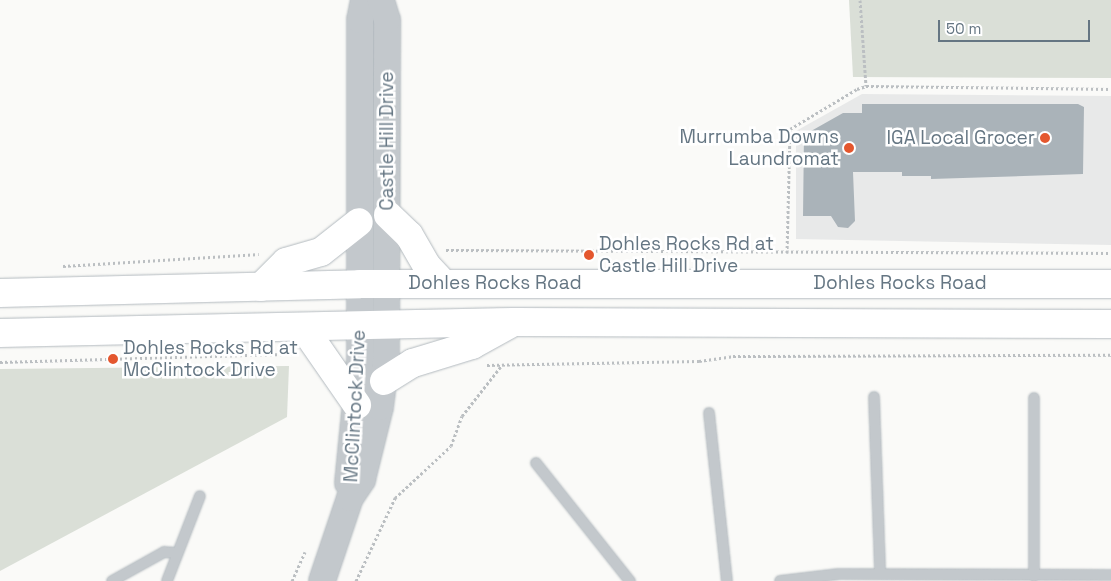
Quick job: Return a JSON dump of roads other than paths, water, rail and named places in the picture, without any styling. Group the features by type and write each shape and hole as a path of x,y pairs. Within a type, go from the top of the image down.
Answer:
{"main road":[{"path":"388,215 409,234 428,266 443,283"},
{"path":"261,287 286,262 321,252 359,222"},
{"name":"Dohles Rocks Road","path":"0,293 388,283 1111,284"},
{"path":"384,381 414,363 472,346 514,322"},
{"name":"Dohles Rocks Road","path":"0,333 514,322 1111,324"},
{"path":"303,327 357,405"}],"street":[{"name":"Castle Hill Drive","path":"360,284 360,20 364,0"},
{"name":"Castle Hill Drive","path":"381,0 387,20 388,283"},
{"name":"McClintock Drive","path":"322,581 350,498 362,480 384,381 388,324 388,283"},
{"name":"McClintock Drive","path":"350,498 348,478 357,405 360,284"}],"lane":[{"path":"874,397 880,573"},
{"path":"1034,398 1034,576"},
{"path":"709,413 727,581"},
{"path":"536,462 630,581"},
{"path":"166,581 200,496"},
{"path":"115,580 164,552 178,553"},
{"path":"780,581 839,574 880,573 1034,576 1111,575"}],"place":[{"name":"IGA Local Grocer","path":"1045,138"},
{"name":"Murrumba Downs Laundromat","path":"849,148"},
{"name":"Dohles Rocks Rd at Castle Hill Drive","path":"589,255"},
{"name":"Dohles Rocks Rd at McClintock Drive","path":"113,359"}]}
